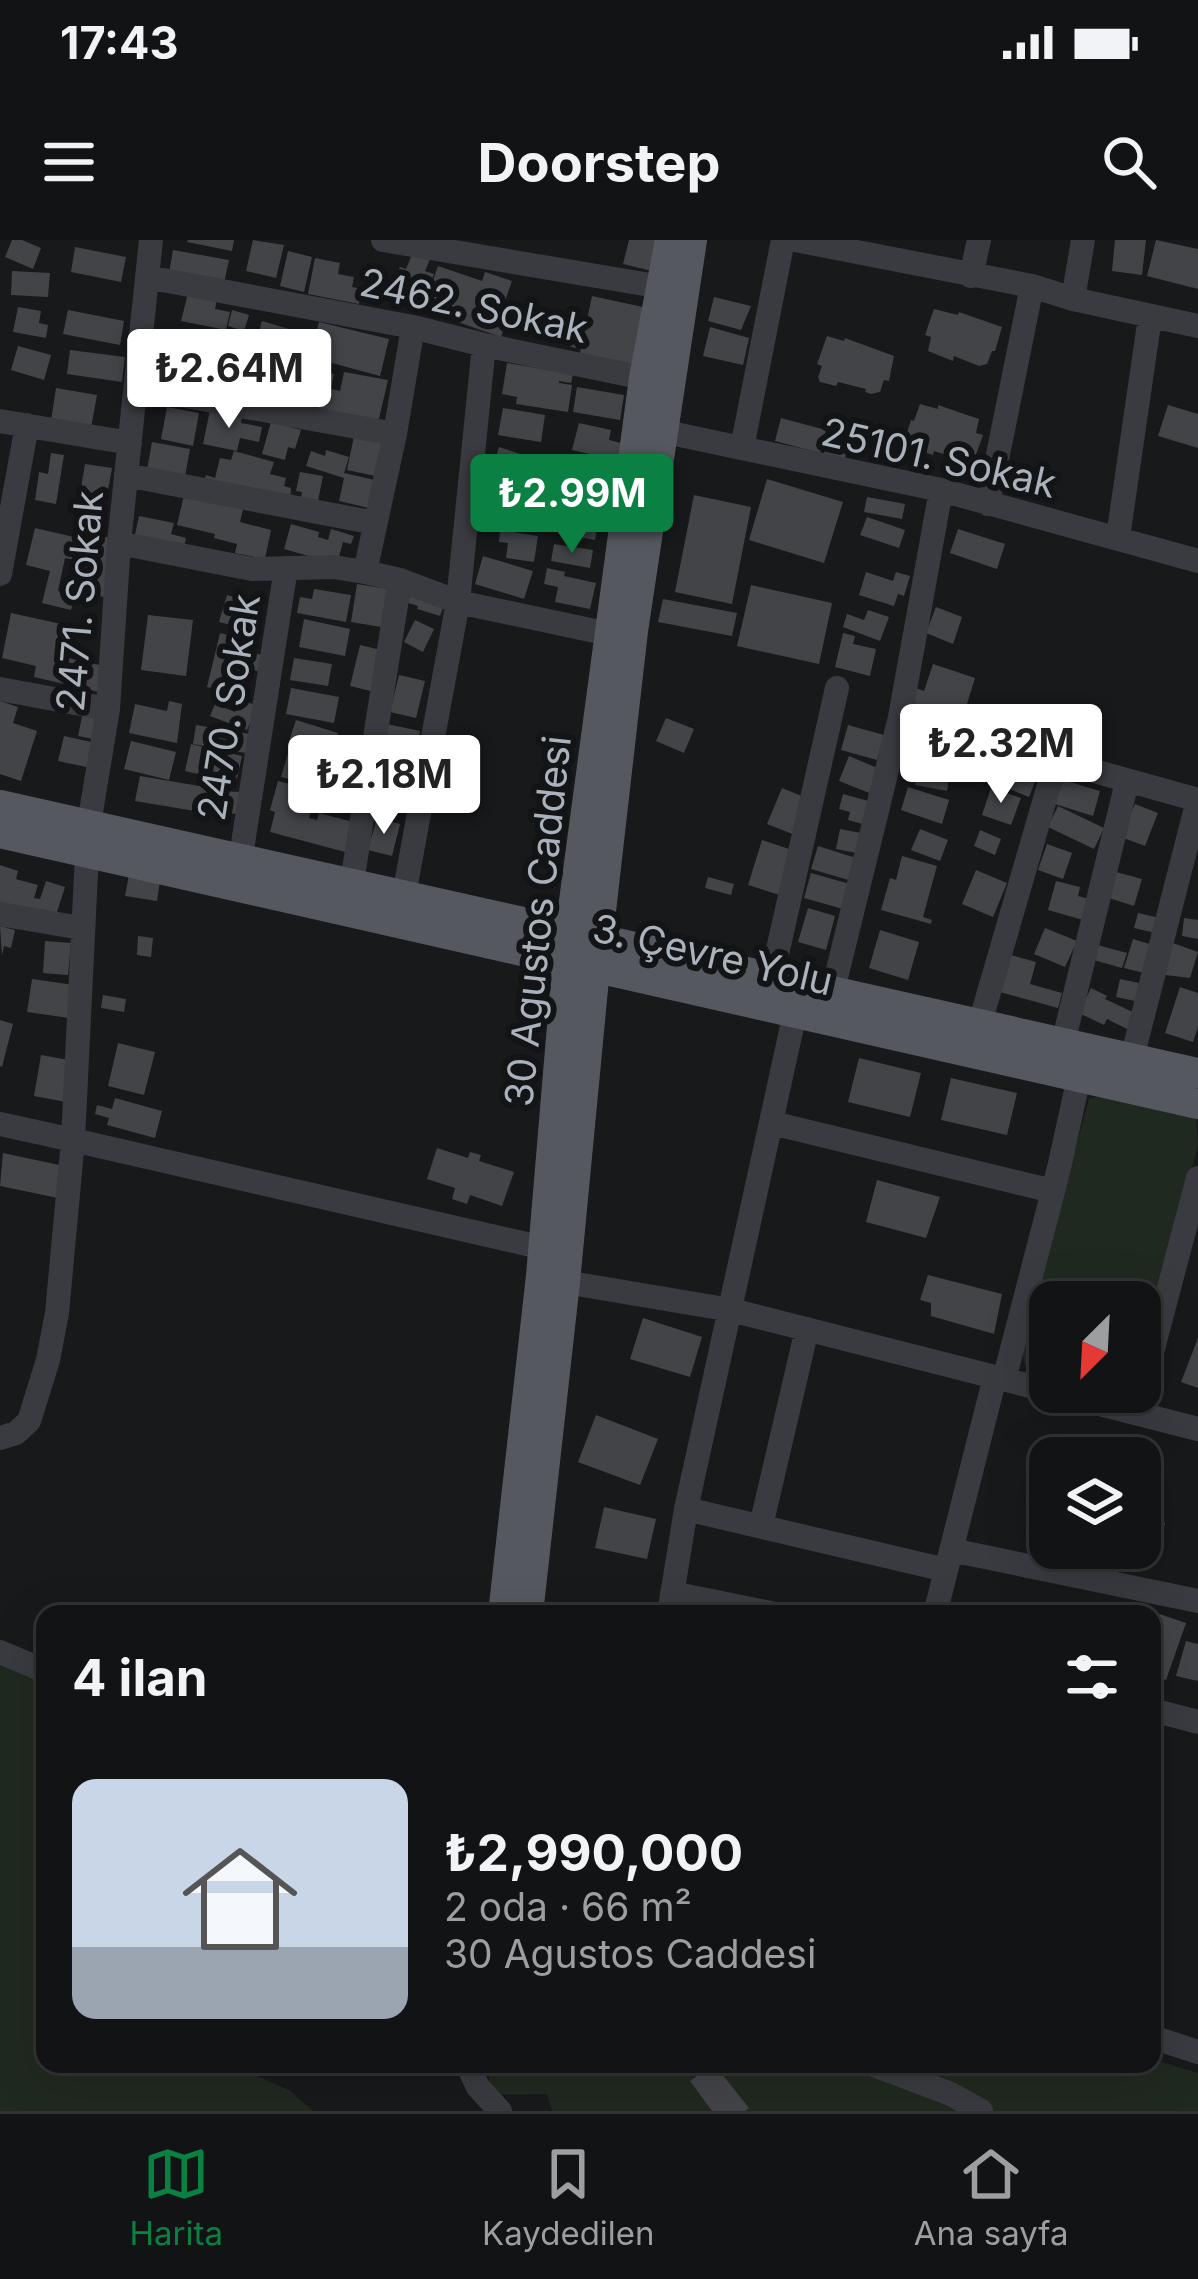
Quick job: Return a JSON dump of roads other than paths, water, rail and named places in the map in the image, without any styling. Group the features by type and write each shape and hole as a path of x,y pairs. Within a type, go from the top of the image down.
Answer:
{"main road":[{"name":"30 Agustos Caddesi","path":"529,1605 565,1282 583,949 609,634 644,378 670,240"},
{"name":"30 Agustos Caddesi","path":"503,1605 583,949 692,240"},
{"name":"3. Çevre Yolu","path":"0,806 88,839 583,949 772,976 1198,1073"},
{"name":"3. Çevre Yolu","path":"0,833 241,856 404,895 795,1012 1198,1104"}],"street":[{"name":"2471. Sokak","path":"0,1438 16,1433 29,1420 58,1312 73,1140 88,839 108,709 119,544 151,240"},
{"path":"383,240 662,287"},
{"path":"742,448 783,240"},
{"path":"795,240 1032,286 1198,326"},
{"path":"971,276 979,240"},
{"path":"1073,299 1083,240"},
{"name":"2462. Sokak","path":"147,277 413,327 644,378"},
{"path":"988,504 1032,286"},
{"path":"1118,537 1150,317"},
{"path":"365,572 413,327"},
{"path":"404,895 458,602 484,345"},
{"path":"136,387 395,434"},
{"path":"0,421 130,443"},
{"path":"0,574 27,425"},
{"name":"25101. Sokak","path":"661,431 941,490 1198,561"},
{"path":"126,475 375,523"},
{"path":"833,990 900,717 941,490"},
{"path":"119,544 252,569 333,567 365,572 458,602 609,634"},
{"name":"2470. Sokak","path":"241,856 286,568"},
{"path":"352,882 400,580"},
{"path":"772,976 837,688"},
{"path":"0,689 108,709"},
{"path":"900,717 1198,800 1132,1058"},
{"path":"980,1023 1056,761"},
{"path":"1063,1043 1127,782"},
{"path":"0,914 81,928"},
{"path":"671,1604 686,1509 795,1012"},
{"path":"937,1605 1053,1190 1079,1077"},
{"path":"772,1123 1053,1190"},
{"path":"0,1124 544,1248"},
{"path":"1161,1318 1198,1178"},
{"path":"565,1282 731,1310 1029,1386"},
{"path":"761,1526 807,1329"},
{"path":"1136,1413 1198,1429"},
{"path":"686,1509 949,1560 1198,1601"},
{"path":"0,1652 36,1667"},
{"path":"1161,1712 1198,1721"},
{"path":"1161,2040 1198,2052"},
{"path":"471,2073 500,2111"},
{"path":"895,2073 981,2111"}]}
